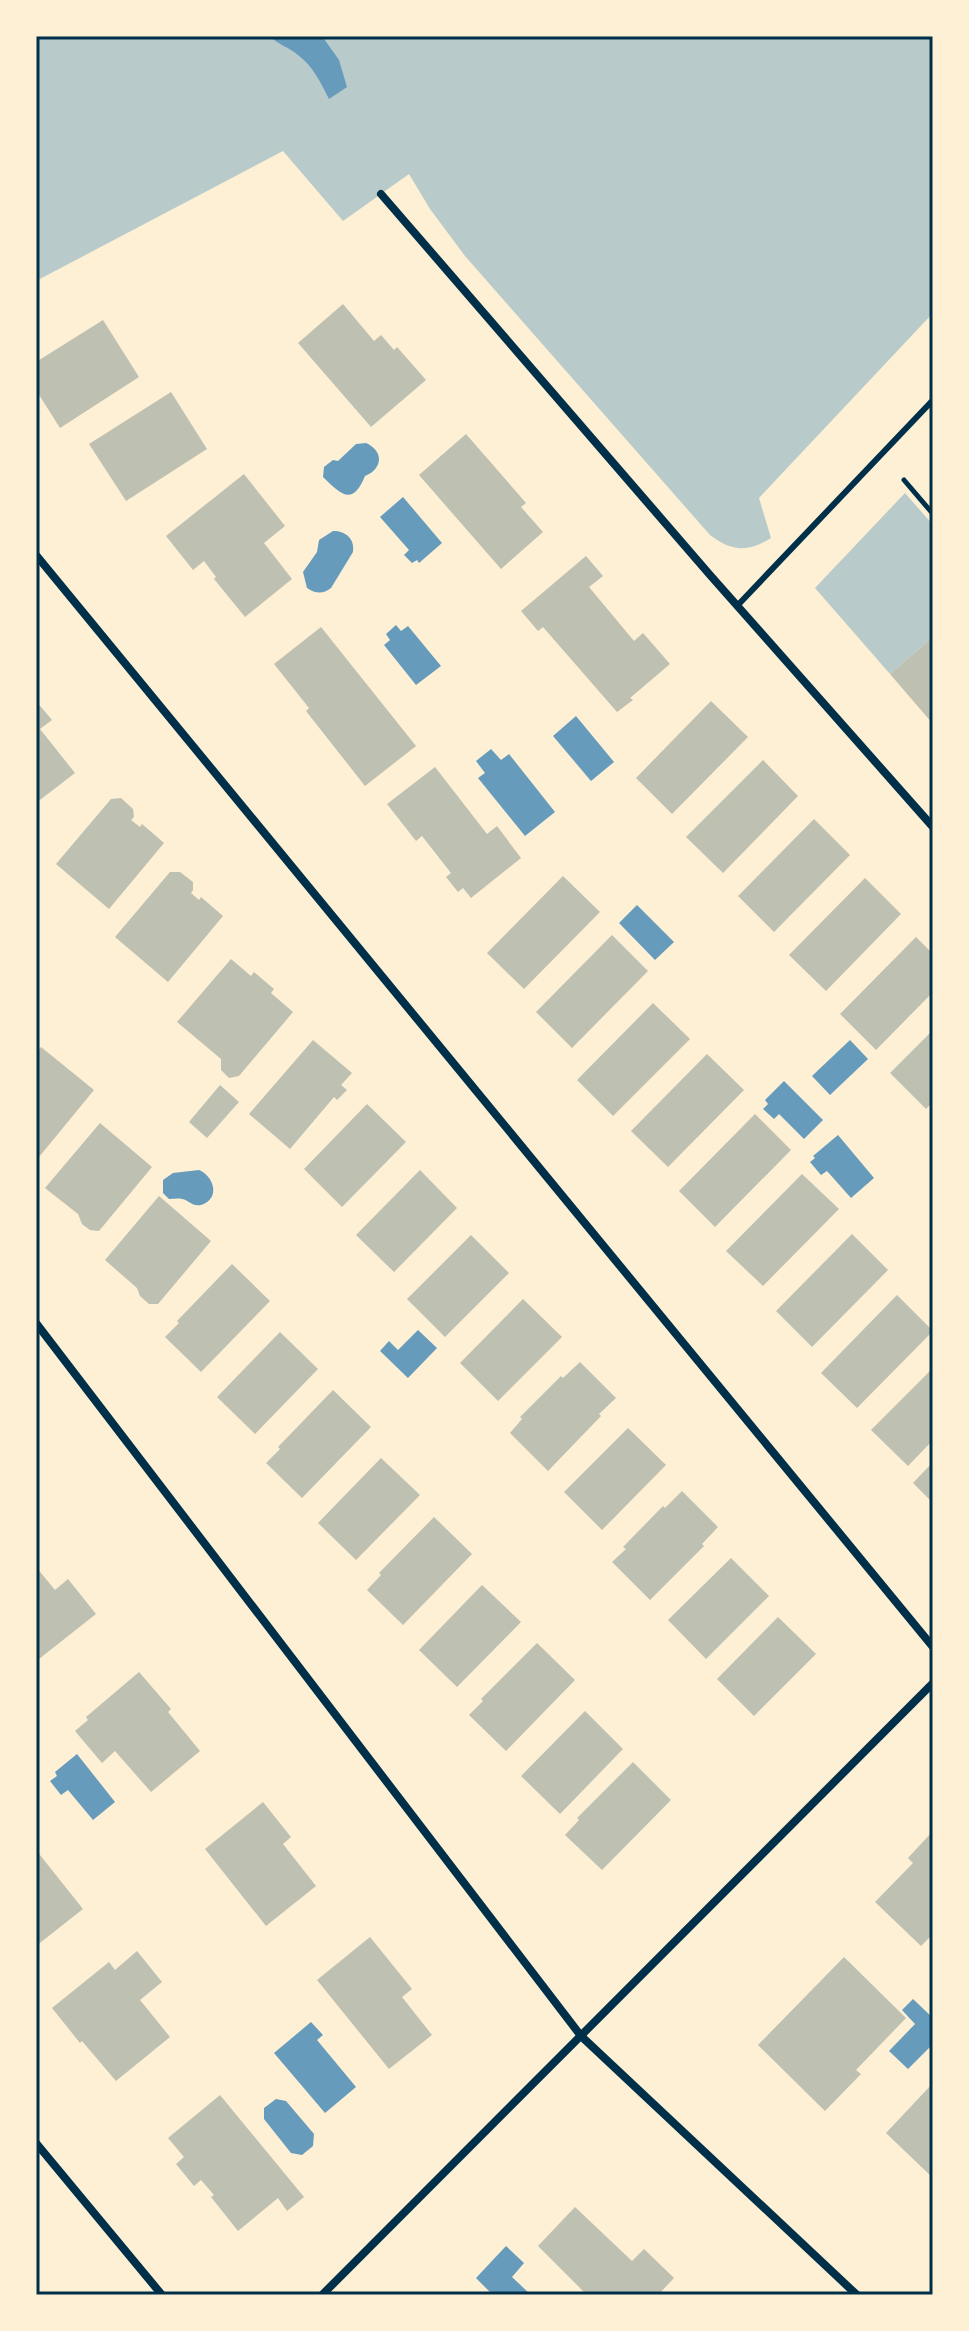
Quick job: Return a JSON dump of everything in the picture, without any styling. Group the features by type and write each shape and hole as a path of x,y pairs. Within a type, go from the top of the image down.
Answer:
{"street":[{"path":"381,194 737,606 933,827"},
{"path":"36,555 933,1647"},
{"path":"36,1323 581,2036 857,2295"},
{"path":"322,2295 933,1683"},
{"path":"36,2143 162,2295"}],"lane":[{"path":"737,606 933,400"}],"path":[{"path":"904,480 933,514"}],"shaded area":[{"path":"36,36 933,36 933,313 759,498 771,538 747,548 726,545 710,535 465,256 409,174 343,221 283,151 36,281"},
{"path":"905,493 933,525 933,637 890,674 815,588"}],"water":[{"path":"270,36 322,36 339,60 347,87 329,99 308,64"},
{"path":"366,443 376,451 378,465 365,476 355,492 350,495 340,492 323,477 324,467 333,460 338,461 356,444"},
{"path":"403,497 442,543 419,563 417,560 412,563 404,555 409,550 380,517"},
{"path":"333,531 349,537 353,552 331,588 322,592 313,591 307,588 303,572 317,552 319,540"},
{"path":"396,625 401,631 408,626 441,666 416,685 384,645 390,640 386,634"},
{"path":"576,716 614,762 591,781 553,736"},
{"path":"491,749 501,760 509,754 555,812 525,836 478,778 485,773 476,761"},
{"path":"637,905 674,942 655,960 619,923"},
{"path":"850,1040 868,1059 830,1095 812,1076"},
{"path":"784,1081 823,1120 804,1139 779,1114 774,1119 763,1109 768,1104 765,1100"},
{"path":"838,1135 874,1178 851,1198 827,1171 821,1175 810,1162"},
{"path":"199,1170 208,1177 213,1188 207,1202 195,1205 182,1199 169,1199 163,1193 163,1180 173,1173"},
{"path":"418,1330 437,1348 408,1378 380,1351 389,1341 398,1350"},
{"path":"77,1754 115,1802 93,1820 68,1790 61,1795 50,1781 57,1776 55,1772"},
{"path":"913,1999 933,2018 933,2044 908,2069 889,2051 915,2024 902,2010"},
{"path":"311,2022 323,2035 317,2040 356,2087 325,2113 274,2053"},
{"path":"276,2099 286,2101 314,2134 313,2146 302,2155 291,2153 264,2119 264,2108"},
{"path":"506,2246 524,2263 512,2277 531,2295 493,2295 476,2278"}],"building":[{"path":"343,304 374,341 381,335 394,350 397,347 426,380 371,427 298,343"},
{"path":"103,320 139,377 60,428 36,390 36,362"},
{"path":"171,392 207,449 126,501 89,444"},
{"path":"466,434 526,503 521,507 543,532 501,569 419,475"},
{"path":"244,474 285,526 264,543 292,579 245,617 214,579 216,577 204,561 193,570 166,536"},
{"path":"586,556 603,576 589,587 634,641 643,633 670,664 617,712 543,627 538,631 521,611"},
{"path":"321,627 416,746 365,786 306,711 309,708 274,664"},
{"path":"933,637 933,724 890,674"},
{"path":"36,701 52,720 40,729 75,773 36,803"},
{"path":"711,701 748,737 672,814 636,778"},
{"path":"763,760 798,796 723,873 686,837"},
{"path":"435,767 487,834 497,826 521,858 471,898 463,888 458,892 446,877 451,873 422,836 416,841 387,804"},
{"path":"121,798 133,809 134,817 131,820 140,827 142,824 164,843 109,909 56,864 111,799"},
{"path":"814,819 850,855 774,932 738,896"},
{"path":"170,872 180,872 193,882 191,893 199,900 201,897 223,916 168,982 115,937"},
{"path":"563,876 600,912 524,989 487,953"},
{"path":"865,878 901,914 826,991 789,955"},
{"path":"612,935 648,971 572,1048 536,1012"},
{"path":"916,937 933,954 933,992 876,1050 840,1014"},
{"path":"231,959 251,976 254,972 274,989 271,993 293,1012 239,1076 229,1078 221,1070 221,1059 177,1022"},
{"path":"653,1003 690,1039 613,1116 577,1080"},
{"path":"933,1030 933,1102 926,1109 890,1073"},
{"path":"313,1040 352,1073 341,1085 347,1090 337,1100 334,1097 290,1149 249,1114"},
{"path":"41,1047 94,1090 36,1157 36,1053"},
{"path":"707,1054 744,1090 668,1167 631,1131"},
{"path":"220,1085 239,1102 207,1138 189,1122"},
{"path":"367,1104 406,1142 342,1207 304,1169"},
{"path":"755,1114 791,1150 715,1227 679,1191"},
{"path":"100,1123 152,1167 99,1231 90,1230 82,1224 78,1214 45,1188"},
{"path":"420,1170 457,1208 394,1272 356,1235"},
{"path":"802,1174 839,1209 763,1286 726,1251"},
{"path":"159,1196 211,1241 158,1304 149,1304 137,1288 105,1260"},
{"path":"852,1234 888,1270 812,1347 776,1311"},
{"path":"471,1235 509,1273 445,1337 407,1299"},
{"path":"232,1264 270,1301 201,1372 165,1337"},
{"path":"897,1295 933,1331 857,1408 821,1373"},
{"path":"523,1299 562,1337 498,1401 460,1363"},
{"path":"280,1332 318,1369 255,1434 217,1397"},
{"path":"580,1362 616,1398 548,1471 510,1433 522,1419 520,1417 561,1376 563,1378"},
{"path":"933,1368 933,1440 908,1466 871,1430"},
{"path":"333,1390 371,1427 302,1498 266,1463"},
{"path":"628,1428 666,1465 602,1530 564,1492"},
{"path":"381,1458 420,1495 356,1560 318,1523"},
{"path":"933,1462 933,1503 913,1483"},
{"path":"682,1491 718,1527 702,1544 704,1546 650,1600 612,1562 663,1506 665,1508"},
{"path":"434,1517 472,1554 403,1625 367,1590 381,1575 379,1573"},
{"path":"731,1558 769,1596 706,1659 668,1620"},
{"path":"36,1567 55,1590 68,1579 96,1614 39,1659 36,1655"},
{"path":"482,1585 521,1622 457,1687 419,1650"},
{"path":"778,1617 816,1654 754,1716 717,1679"},
{"path":"537,1643 575,1680 506,1751 469,1715"},
{"path":"139,1672 171,1709 168,1712 200,1751 151,1792 115,1751 102,1763 75,1731 88,1720 86,1717"},
{"path":"585,1711 623,1749 560,1814 521,1776"},
{"path":"633,1762 671,1800 602,1870 565,1835 579,1820 577,1818"},
{"path":"263,1802 291,1837 283,1844 316,1886 266,1926 205,1849"},
{"path":"933,1831 933,1934 921,1946 875,1902 913,1863 908,1858"},
{"path":"36,1850 83,1909 36,1946"},
{"path":"370,1937 412,1989 402,1997 432,2035 389,2069 317,1980"},
{"path":"137,1951 162,1982 140,2000 170,2037 116,2081 52,2008 109,1962 115,1970"},
{"path":"844,1957 906,2018 856,2070 861,2074 825,2111 758,2045"},
{"path":"933,2083 933,2178 886,2133"},
{"path":"220,2095 304,2197 287,2211 278,2198 238,2231 201,2180 194,2186 176,2164 184,2157 168,2138"},
{"path":"575,2207 632,2261 644,2249 674,2278 658,2295 587,2295 538,2246"}]}
